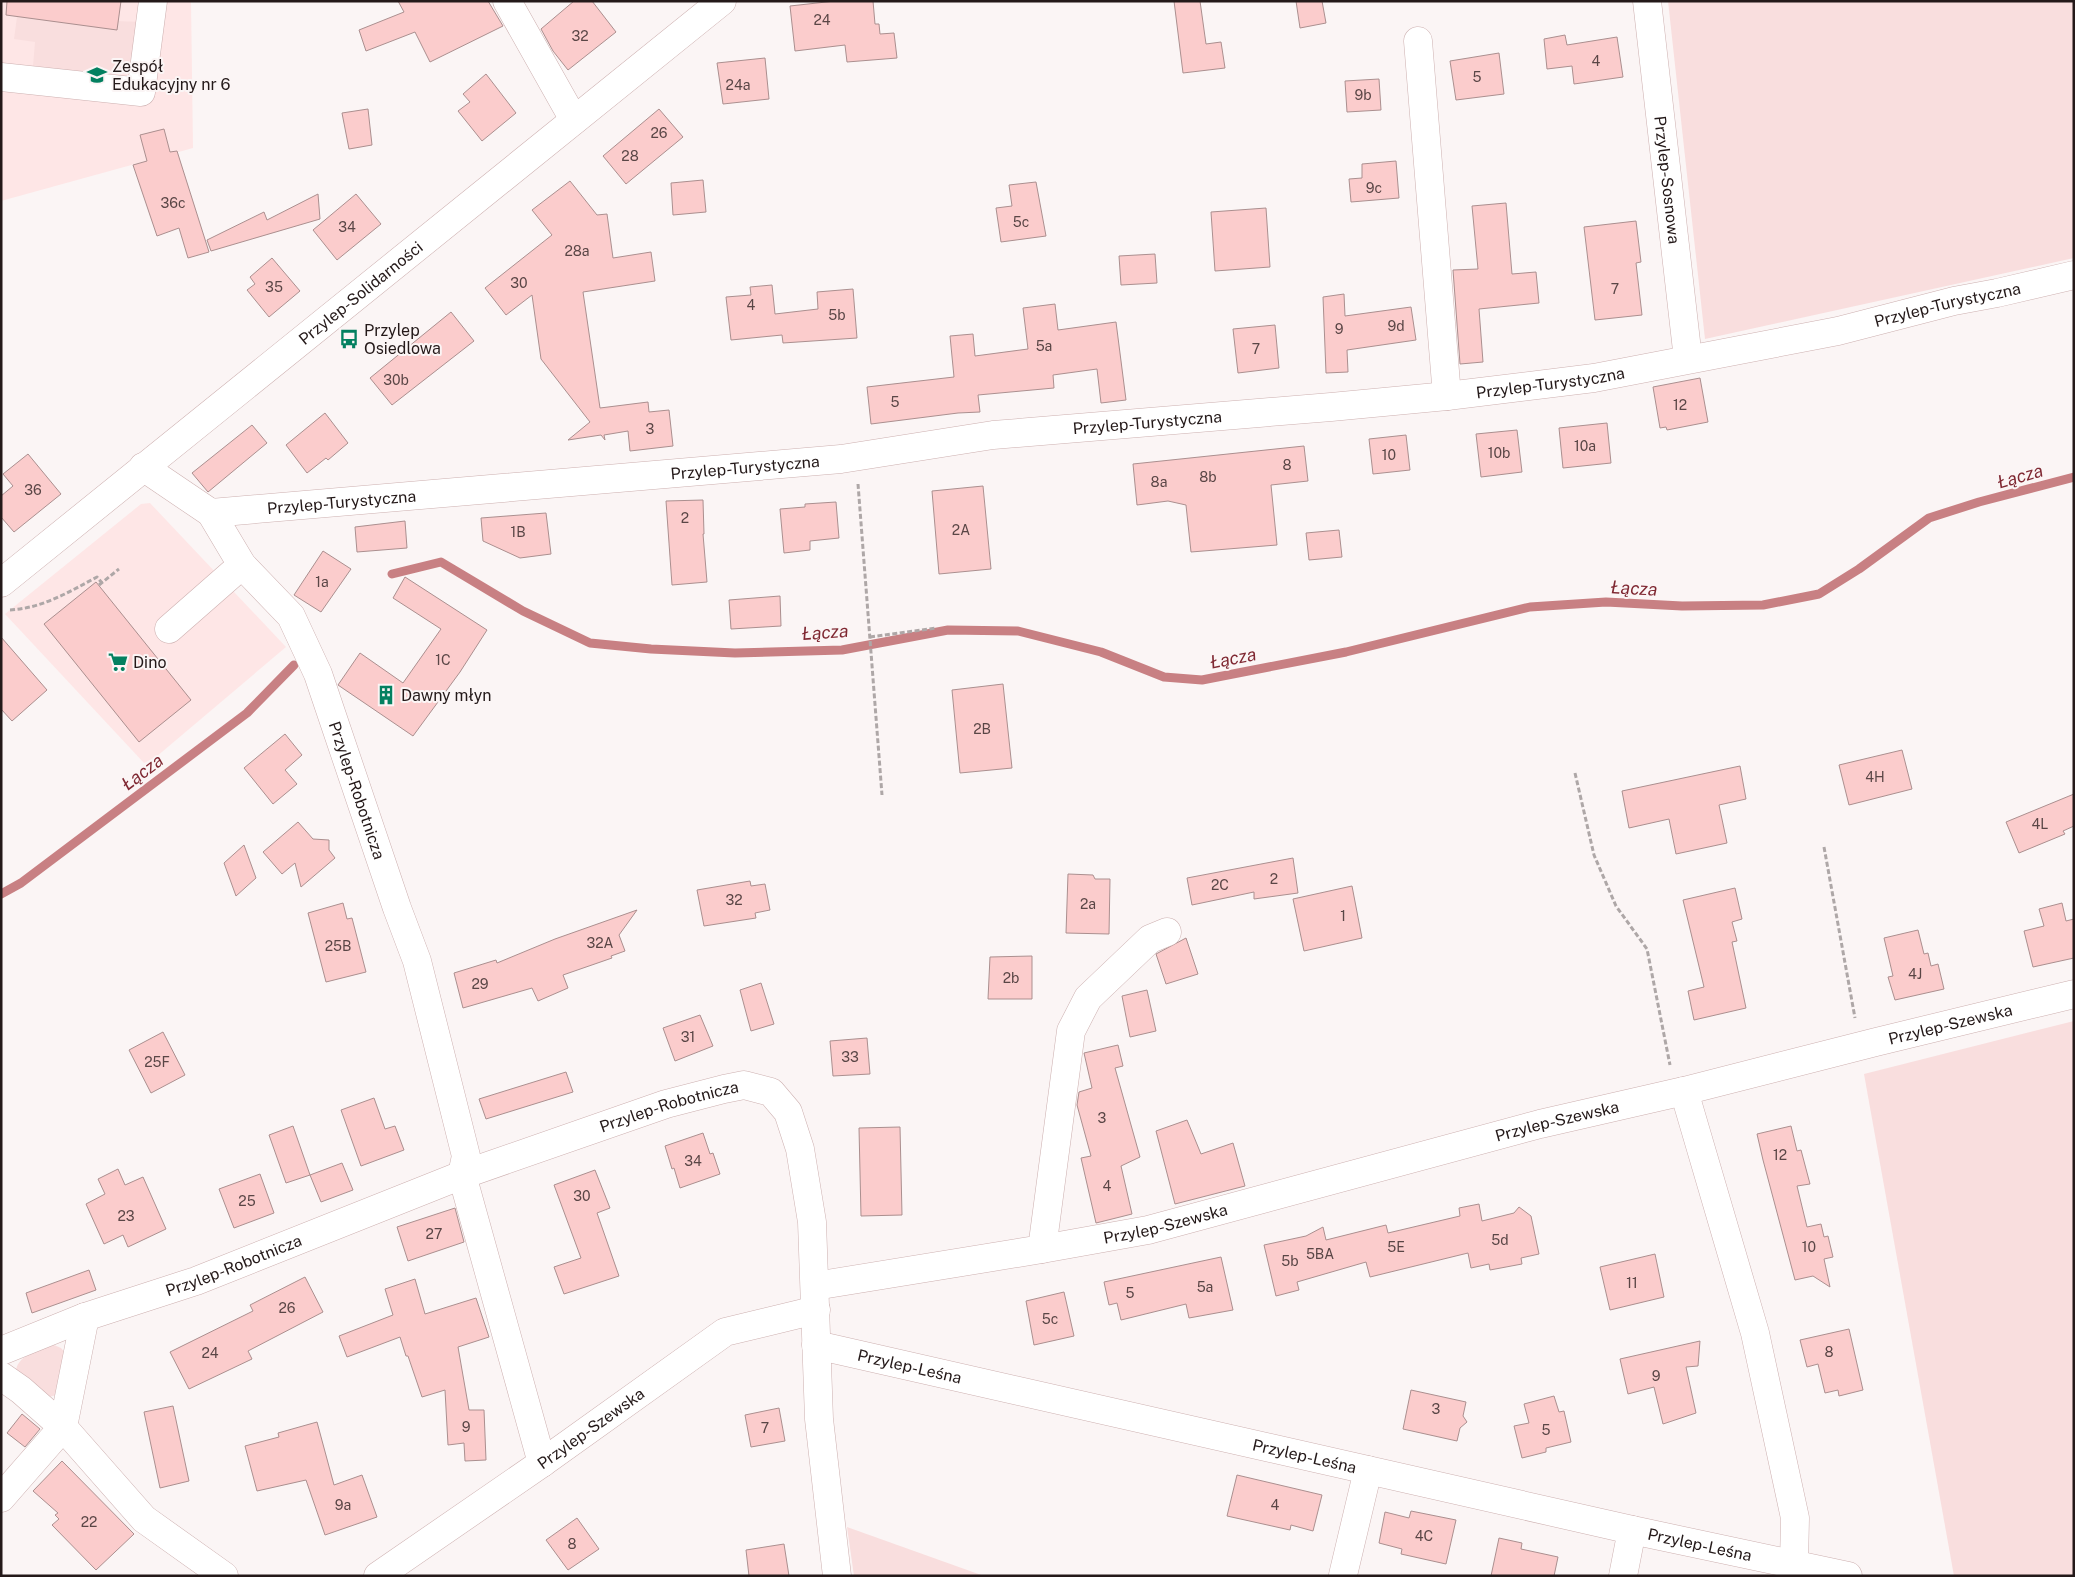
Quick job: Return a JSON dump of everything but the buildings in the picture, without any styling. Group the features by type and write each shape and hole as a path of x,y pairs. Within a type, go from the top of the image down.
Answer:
{"street":[{"path":"1,77 141,92 153,1"},
{"path":"507,1 574,120"},
{"name":"Przylep-Solidarności","path":"1,583 722,1"},
{"name":"Przylep-Sosnowa","path":"1647,1 1688,359"},
{"path":"1418,41 1448,396"},
{"name":"Przylep-Turystyczna","path":"212,513 856,456 992,435 1448,396 1594,378 1838,331 1954,301 1997,294 2074,275"},
{"name":"Przylep-Robotnicza","path":"144,467 212,513 242,565 291,616 318,674 337,736 419,968 466,1156 462,1174"},
{"path":"169,629 242,565"},
{"path":"1042,1249 1071,1031 1088,998 1150,939 1167,932"},
{"name":"Przylep-Szewska","path":"378,1576 542,1463 725,1332 815,1298 1042,1249 1148,1230 1540,1124 1679,1092 2074,994"},
{"name":"Przylep-Robotnicza","path":"1,1351 85,1317 196,1281 462,1174 666,1104 744,1085 771,1092 788,1112 800,1149 812,1222 815,1298"},
{"path":"1679,1092 1756,1333 1795,1518 1794,1564"},
{"path":"462,1174 542,1463"},
{"path":"815,1298 818,1419 837,1576"},
{"path":"1,1498 64,1427 85,1317"},
{"name":"Przylep-Leśna","path":"816,1345 1632,1530 1848,1576"},
{"path":"1,1376 21,1390 64,1427 144,1519 224,1576"},
{"path":"1343,1575 1368,1470"},
{"path":"1623,1576 1632,1530"}],"path":[{"path":"856,456 882,794"},
{"path":"3,610 27,609 53,601 97,577 100,584 119,569"},
{"path":"870,637 936,628"},
{"path":"1575,774 1594,856 1616,906 1647,949 1671,1070 1679,1092"},
{"path":"1824,847 1857,1028 1852,1048"}],"shaded area":[{"name":"Zespół Edukacyjny nr 6","path":"1,1 191,1 193,148 1,201"},
{"path":"1668,1 2074,1 2074,258 1705,339"},
{"path":"17,17 141,22 132,56 123,68 107,75 33,66 35,42 14,39"},
{"path":"150,503 286,647 156,757 144,763 5,614 141,504"},
{"path":"2074,1021 2074,1576 1954,1576 1864,1074"},
{"path":"54,1345 61,1348 66,1354 56,1395 49,1397 16,1370 21,1360 26,1356"},
{"path":"847,1527 984,1576 854,1576"}],"waterway":[{"name":"Łącza","path":"392,574 441,562 523,611 590,643 651,649 735,653 842,650 948,630 1018,631 1101,652 1164,677 1202,680 1346,652 1530,607 1606,602 1682,606 1763,605 1819,594 1859,569 1929,518 1979,502 2074,477"},
{"name":"Łącza","path":"1,894 21,883 247,713 294,665"}],"place":[{"name":"Zespół Edukacyjny nr 6","path":"97,75"},
{"name":"Przylep Osiedlowa","path":"349,339"},
{"name":"Dino","path":"118,662"},
{"name":"Dawny młyn","path":"386,695"}]}
